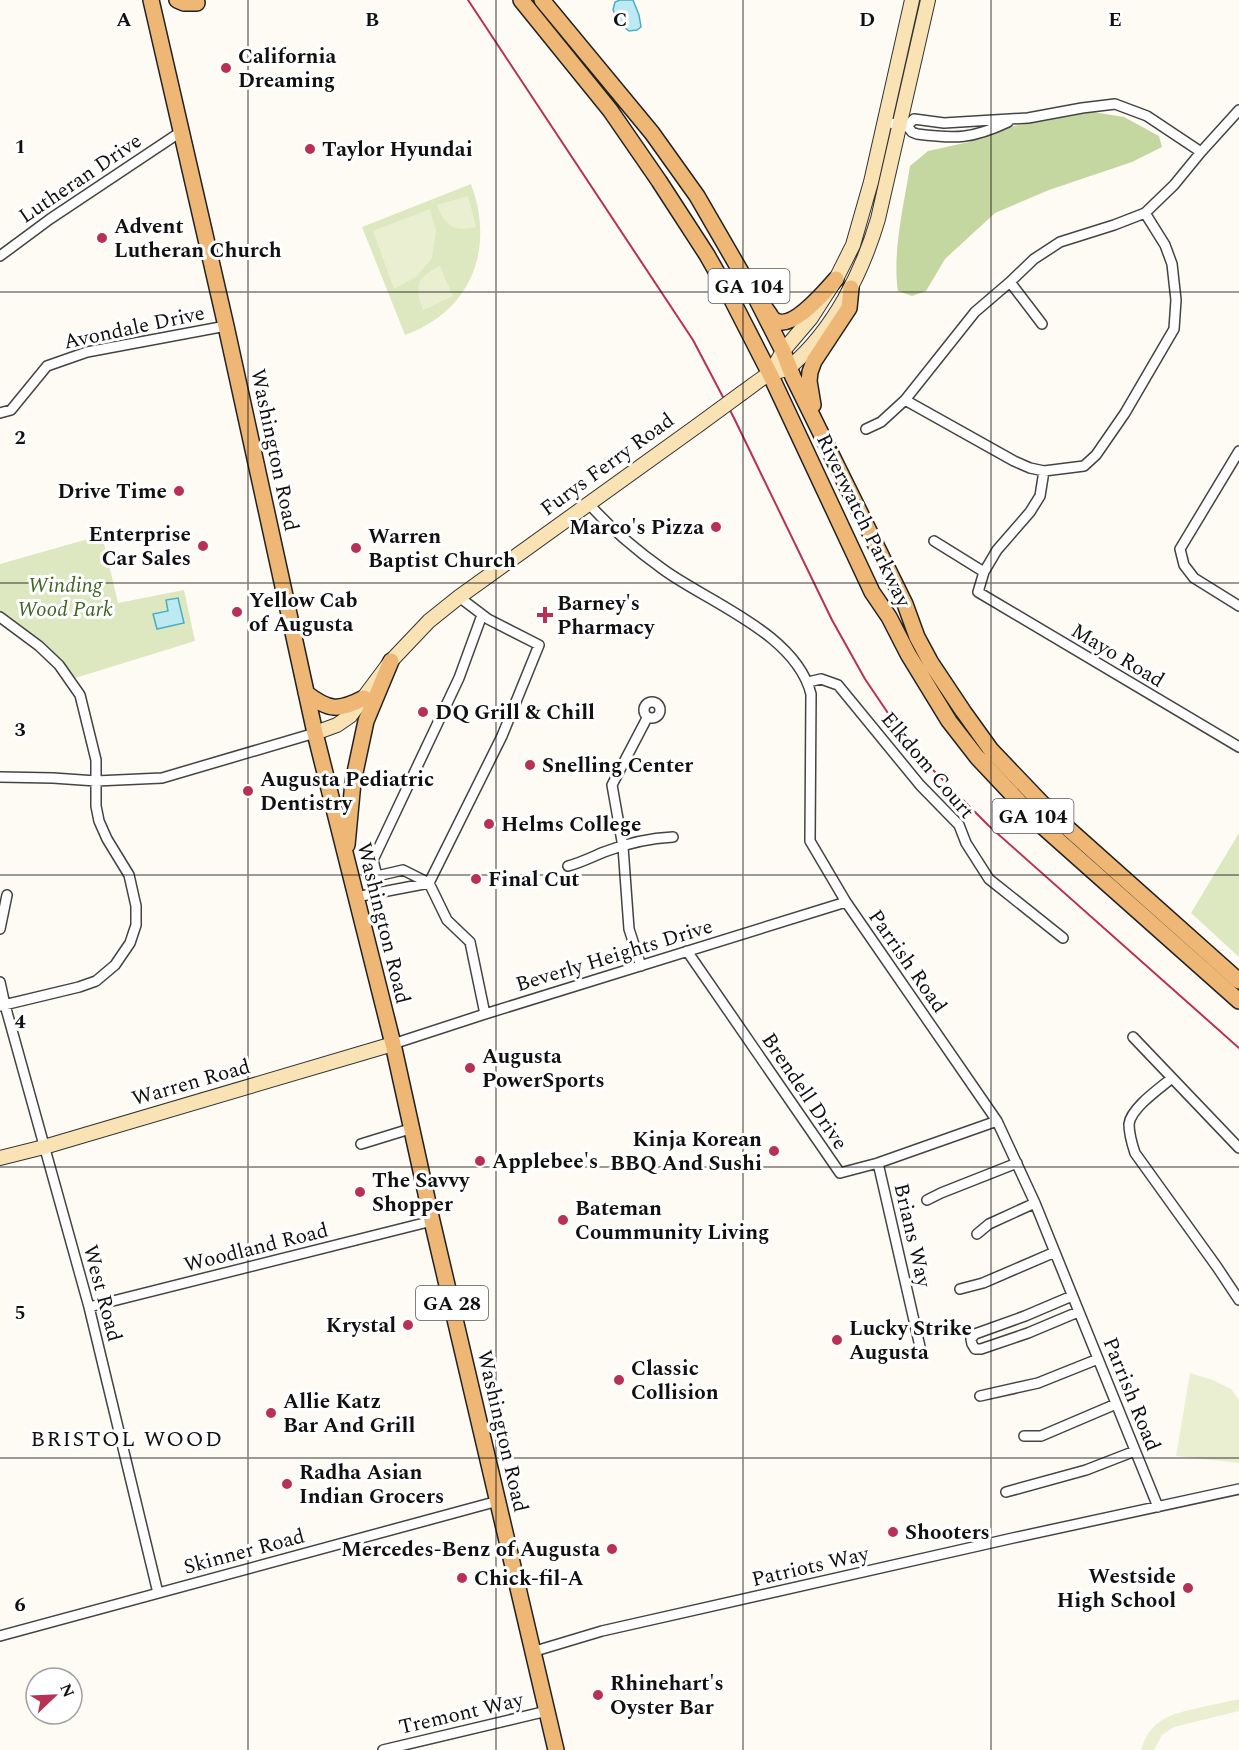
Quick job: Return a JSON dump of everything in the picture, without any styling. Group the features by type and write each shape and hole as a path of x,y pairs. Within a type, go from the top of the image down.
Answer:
{"main road":[{"name":"Washington Road","path":"151,0 226,326 315,734 413,1128 432,1221 556,1750"},
{"path":"177,0 184,3 197,3"},
{"name":"Riverwatch Parkway","path":"521,0 610,110 665,189 723,283 770,374 872,592 949,721 977,757 1041,825 1239,1001"},
{"name":"Riverwatch Parkway","path":"542,0 671,158 697,196 756,298 783,351 818,429 905,604 917,637 946,687 991,750 1054,816 1239,981"},
{"name":"Furys Ferry Road","path":"770,374 783,351 811,318 836,279 853,245 871,182 912,0"},
{"name":"Furys Ferry Road","path":"315,734 337,725 350,716 391,660 429,621 459,597 742,393 770,374 789,368 825,331 869,251 904,125 928,0"},
{"path":"756,298 774,320 782,322 810,308 836,279"},
{"path":"818,429 808,381 810,372 849,308 850,288"},
{"name":"GA 28","path":"345,857 353,782 366,721 391,660"},
{"path":"306,693 317,702 335,708 348,707 364,698"},
{"name":"Warren Road","path":"0,1158 393,1044"}],"street":[{"path":"904,125 914,119 944,123 1028,118 1115,104 1147,116 1201,152"},
{"path":"866,429 881,423 905,400 975,312 1034,259 1060,242 1146,213 1174,185 1239,110"},
{"path":"884,122 904,125 917,134 947,138 987,132 1013,119"},
{"name":"Lutheran Drive","path":"0,256 50,219 182,131"},
{"path":"905,400 1030,468 1044,471 1069,470 1084,466 1096,455 1125,413 1174,329 1176,300 1172,264 1165,245 1146,213"},
{"path":"1010,282 1042,324"},
{"name":"Avondale Drive","path":"0,413 11,410 47,366 87,352 226,326"},
{"path":"1239,451 1180,549 1184,565 1194,578 1239,606"},
{"path":"934,541 984,572 997,550 1030,512 1040,496 1044,471"},
{"name":"Parrish Road","path":"588,504 648,559 763,631 789,655 808,682 811,694 810,841 846,902 997,1122 1035,1203 1158,1507"},
{"name":"Mayo Road","path":"984,572 978,592 1239,747"},
{"path":"429,884 502,736 539,645 488,619 459,597"},
{"path":"482,615 459,678 373,860 377,876 403,870 429,884 447,920 470,942 485,1014"},
{"path":"0,617 39,646 59,665 80,695 96,760 96,806 99,821 129,875 136,906 136,925 130,943 115,965 96,981 2,1006"},
{"name":"Elkdom Court","path":"808,682 820,679 838,685 920,785 959,825 966,843 989,879 1063,938"},
{"path":"641,966 629,929 623,847 612,785 647,718"},
{"path":"0,777 96,781 162,778 315,734"},
{"path":"568,866 607,851 661,837 673,837"},
{"path":"356,897 429,884"},
{"path":"0,928 7,895"},
{"name":"Beverly Heights Drive","path":"393,1044 846,902"},
{"name":"Brendell Drive","path":"687,951 840,1173 878,1163 997,1122"},
{"name":"West Road","path":"0,982 2,1006 89,1307 158,1593"},
{"path":"1133,1037 1239,1148"},
{"path":"1172,1078 1137,1108 1129,1122 1134,1153 1239,1300"},
{"path":"361,1144 413,1128"},
{"name":"Brians Way","path":"878,1163 921,1351"},
{"path":"927,1200 941,1192 1017,1163"},
{"path":"977,1234 989,1224 1035,1203"},
{"name":"Woodland Road","path":"89,1307 432,1221"},
{"path":"960,1289 983,1283 1055,1252"},
{"path":"1072,1296 975,1334 971,1339 972,1344 975,1349 981,1349 1028,1333 1078,1312"},
{"path":"980,1396 1038,1383 1098,1359"},
{"path":"1024,1436 1041,1436 1116,1404"},
{"path":"1006,1492 1086,1470 1135,1451"},
{"name":"Patriots Way","path":"532,1652 602,1631 1239,1489"},
{"name":"Skinner Road","path":"0,1636 498,1501"},
{"name":"Tremont Way","path":"382,1750 547,1711"}],"green space":[{"path":"1093,112 1124,117 1159,136 1162,147 1132,162 1049,190 995,213 945,259 926,291 912,296 898,291 896,260 910,166 928,151 969,142 1002,128"},
{"path":"471,184 478,208 480,231 478,254 472,274 462,294 447,310 428,324 405,335 362,227"},
{"path":"468,196 476,227 461,229 451,226 443,218 437,205"},
{"path":"430,209 436,231 432,258 416,277 394,289 373,231"},
{"path":"440,266 453,296 423,310 418,288 426,274"},
{"name":"Winding Wood Park","path":"102,535 118,603 184,590 195,641 72,679 48,648 0,611 0,564"},
{"path":"1239,833 1239,957 1191,913"},
{"path":"1190,1373 1213,1380 1231,1389 1239,1400 1239,1463 1176,1456"},
{"path":"1239,1699 1239,1711 1174,1727 1162,1735 1154,1750 1141,1750 1150,1732 1162,1720 1188,1710"}],"water":[{"path":"633,0 641,27 637,30 629,31 619,23 613,10 615,2"},
{"path":"178,598 184,623 157,629 153,614 168,611 166,600"}],"railway":[{"path":"468,0 693,340 734,418 832,620 865,679 896,725 934,771 989,826 1239,1048"}],"place":[{"name":"California Dreaming","path":"226,68"},
{"name":"Taylor Hyundai","path":"310,149"},
{"name":"Advent Lutheran Church","path":"102,238"},
{"name":"Drive Time","path":"179,491"},
{"name":"Marco's Pizza","path":"716,527"},
{"name":"Enterprise Car Sales","path":"203,546"},
{"name":"Warren Baptist Church","path":"356,548"},
{"name":"Yellow Cab of Augusta","path":"237,612"},
{"name":"Barney's Pharmacy","path":"545,615"},
{"name":"DQ Grill & Chill","path":"423,712"},
{"name":"Snelling Center","path":"530,765"},
{"name":"Augusta Pediatric Dentistry","path":"248,791"},
{"name":"Helms College","path":"489,824"},
{"name":"Final Cut","path":"476,879"},
{"name":"Augusta PowerSports","path":"470,1068"},
{"name":"Kinja Korean BBQ And Sushi","path":"774,1151"},
{"name":"Applebee's","path":"480,1161"},
{"name":"The Savvy Shopper","path":"360,1192"},
{"name":"Bateman Coummunity Living","path":"563,1220"},
{"name":"Krystal","path":"408,1325"},
{"name":"Lucky Strike Augusta","path":"837,1340"},
{"name":"Classic Collision","path":"619,1380"},
{"name":"Allie Katz Bar And Grill","path":"271,1413"},
{"name":"Radha Asian Indian Grocers","path":"287,1484"},
{"name":"Shooters","path":"893,1532"},
{"name":"Mercedes-Benz of Augusta","path":"612,1549"},
{"name":"Chick-fil-A","path":"462,1578"},
{"name":"Westside High School","path":"1188,1588"},
{"name":"Rhinehart's Oyster Bar","path":"598,1695"}],"district":[{"name":"BRISTOL WOOD","path":"127,1438"}]}
